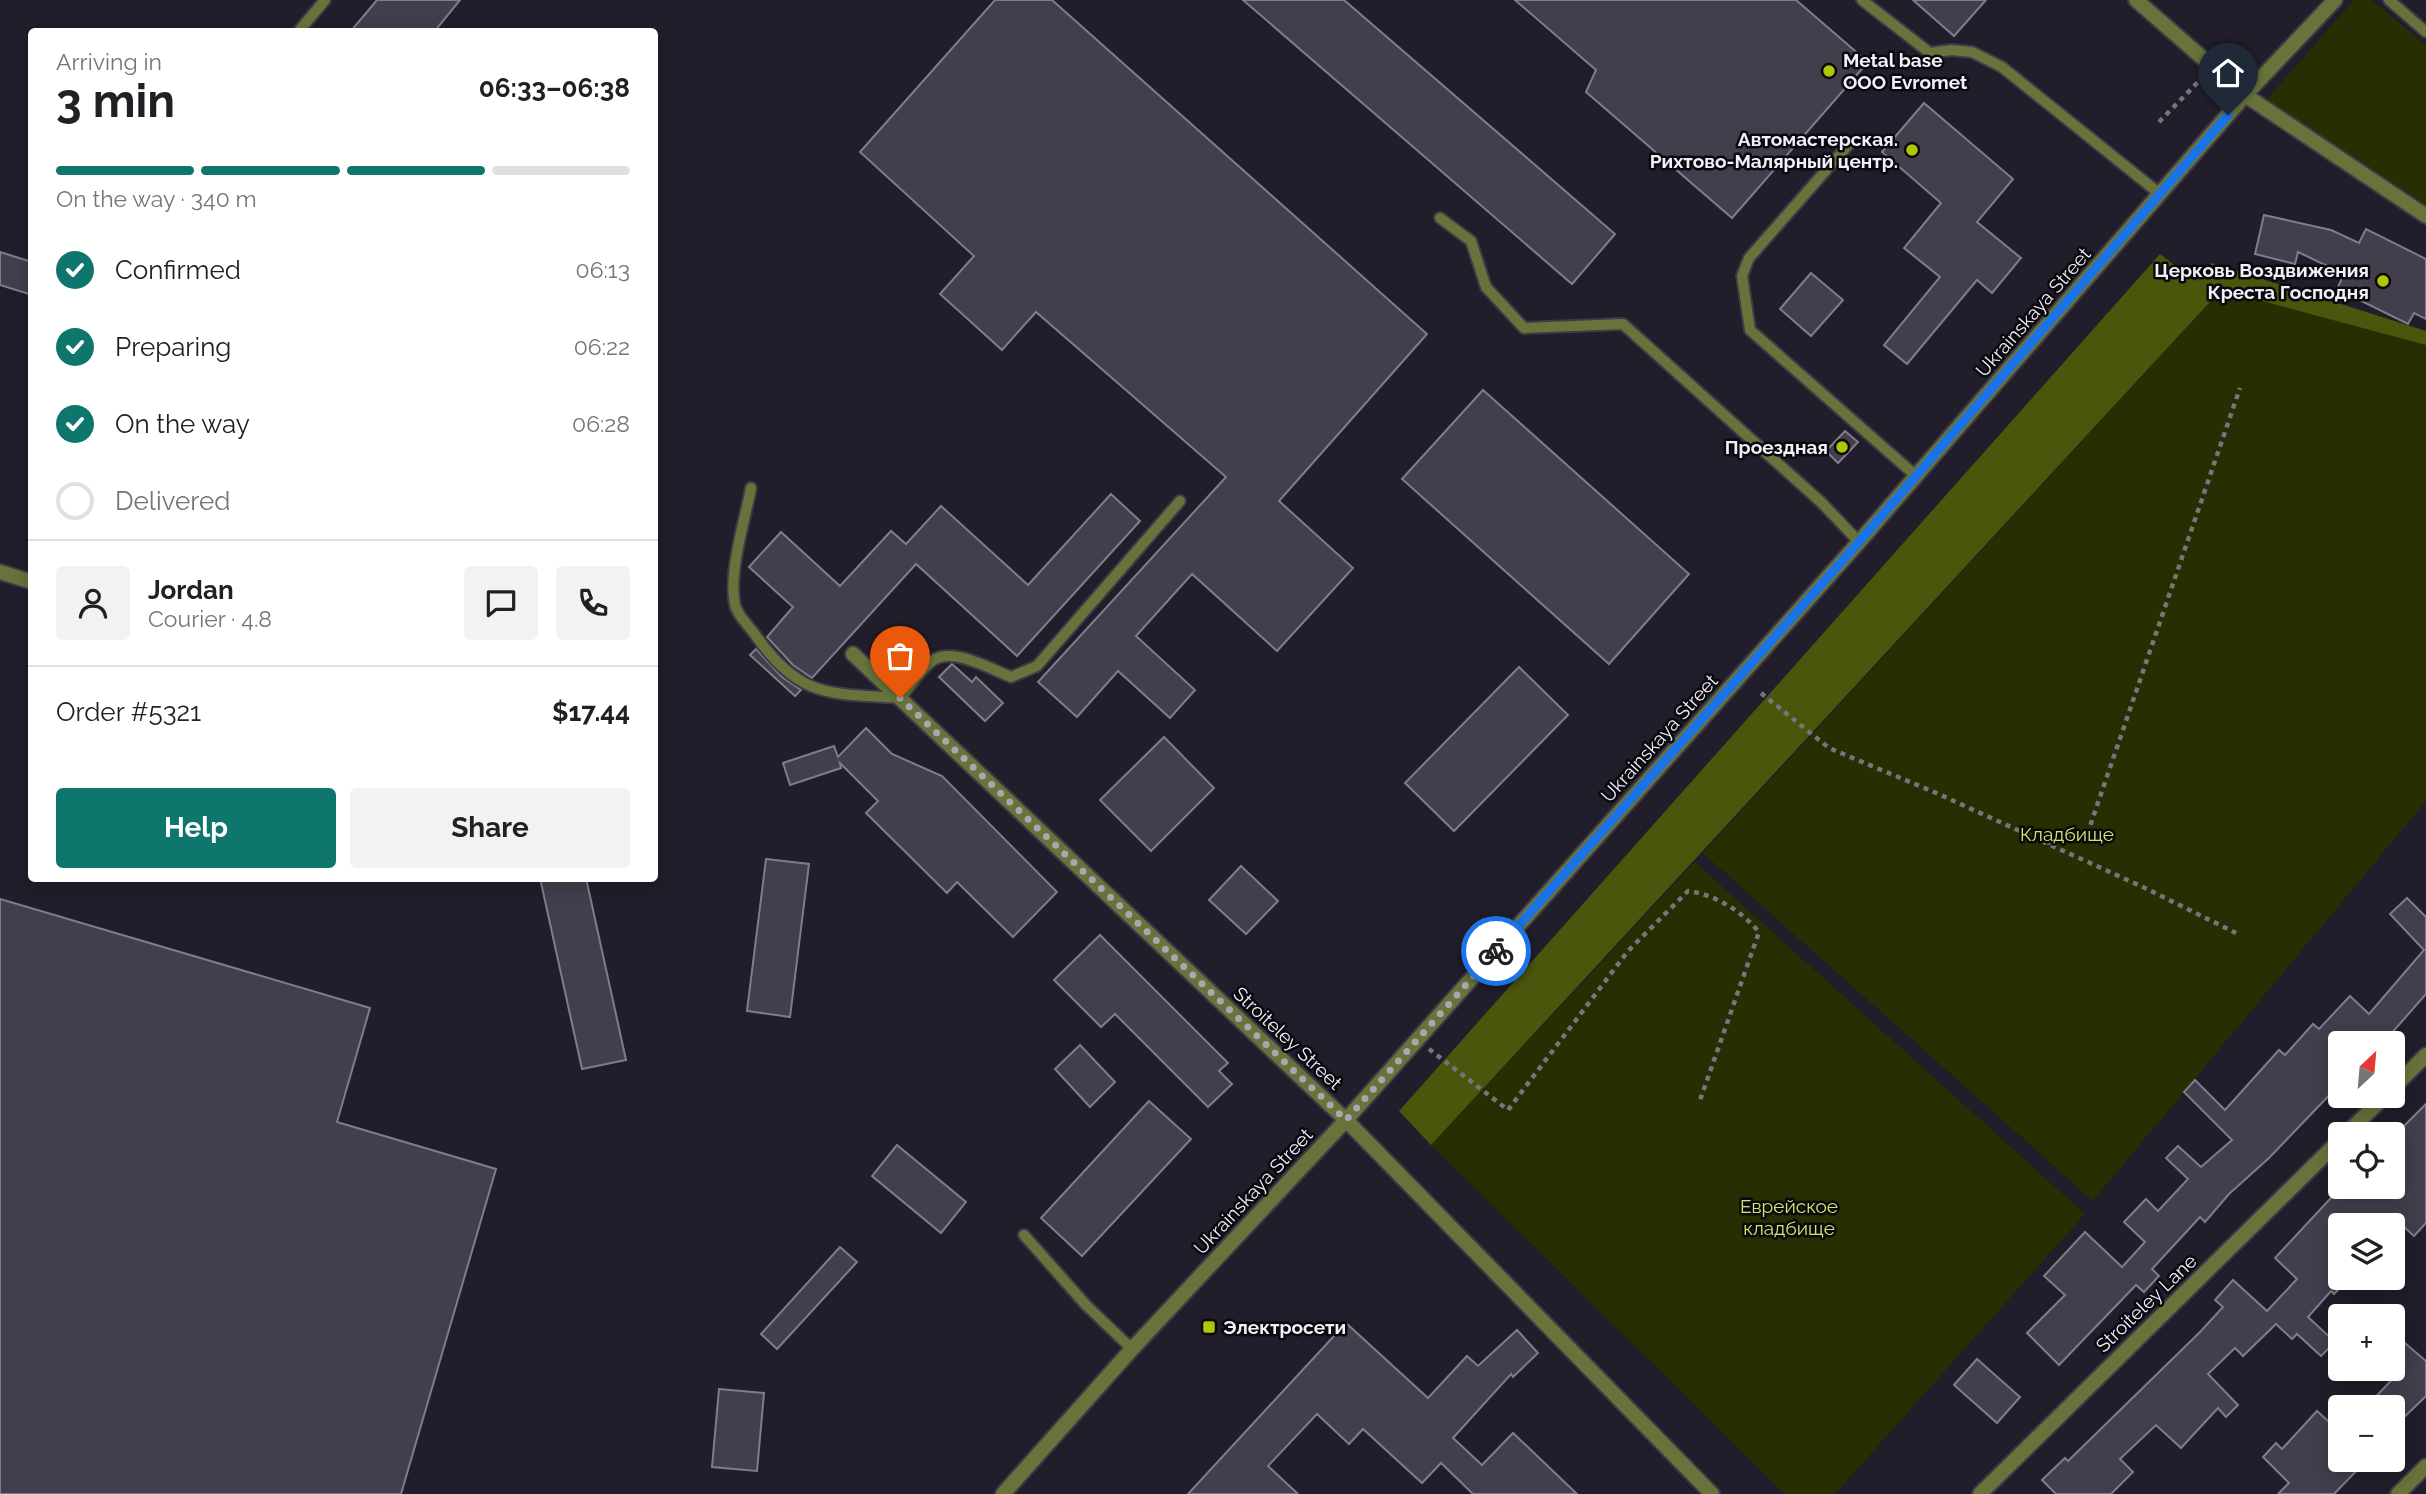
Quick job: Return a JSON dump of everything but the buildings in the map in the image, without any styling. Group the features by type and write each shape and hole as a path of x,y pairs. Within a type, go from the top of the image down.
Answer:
{"street":[{"path":"2136,0 2245,95 2426,216"},
{"name":"Ukrainskaya Street","path":"1003,1494 1132,1349 1346,1120 1859,542 2245,95 2335,0"},
{"path":"0,572 28,581"},
{"name":"Stroiteley Street","path":"853,654 1346,1120 1712,1494"},
{"path":"2405,1075 2426,1055"},
{"path":"2358,1122 2373,1108"},
{"name":"Stroiteley Lane","path":"1980,1494 2328,1152"},
{"path":"2405,1492 2426,1466"}],"lane":[{"path":"301,28 325,0"},
{"path":"1862,0 1930,53 1951,50 1972,52 2002,67 2160,194"},
{"path":"2389,0 2426,32"},
{"path":"1850,143 1749,258 1742,275 1750,330 1916,476"},
{"path":"1440,218 1471,241 1486,287 1524,328 1623,324 1822,503 1859,542"},
{"path":"751,488 735,575 735,606 748,625 768,653 802,683 823,693 900,698 933,659 948,656 965,659 1011,677 1025,674 1037,666 1180,501"},
{"path":"1024,1235 1086,1305 1132,1349"}],"path":[{"path":"2159,122 2233,45"},
{"path":"2046,844 2088,832 2241,388"},
{"path":"1761,693 1829,748 2046,844 2236,933"},
{"path":"1417,1039 1508,1110 1628,951 1688,891 1709,894 1747,917 1759,932 1699,1103"}],"green space":[{"path":"2354,0 2372,0 2426,45 2426,205 2267,99"},
{"path":"2160,254 2195,281 2212,263 2426,331 2426,345 2221,290 1431,1145 1399,1111"},
{"name":"Кладбище","path":"2221,290 2426,345 2426,801 2093,1201 1703,853"},
{"name":"Еврейское кладбище","path":"1695,862 2085,1214 1835,1494 1785,1494 1431,1145"}],"way so far":[{"path":"900,698 1346,1120 1496,951"}],"place":[{"name":"Metal base OOO Evromet","path":"1829,71"},
{"name":"Автомастерская. Рихтово-Малярный центр.","path":"1912,150"},
{"name":"Церковь Воздвижения Креста Господня","path":"2383,281"},
{"name":"Проездная","path":"1842,447"},
{"name":"Электросети","path":"1209,1327"}],"route":[{"path":"1496,951 1859,542 2228,115"}]}
